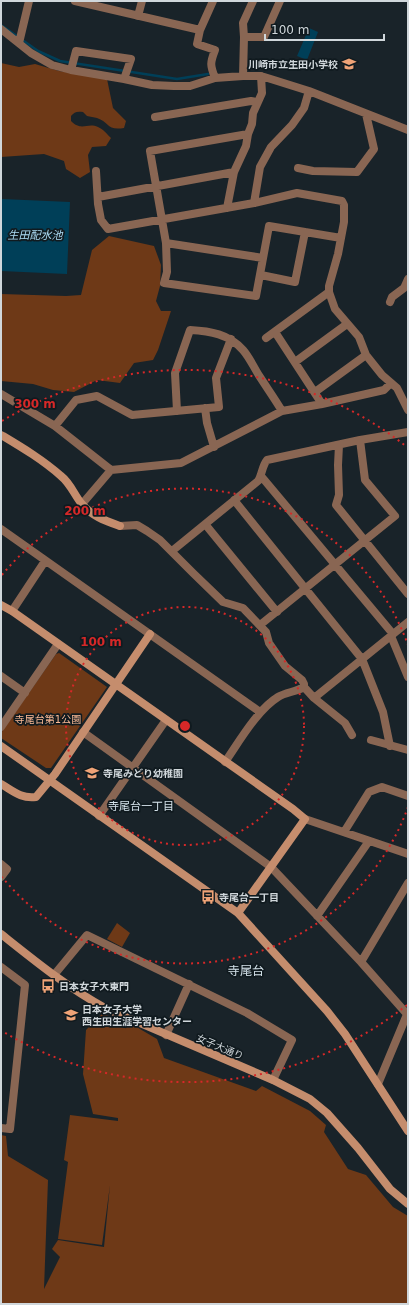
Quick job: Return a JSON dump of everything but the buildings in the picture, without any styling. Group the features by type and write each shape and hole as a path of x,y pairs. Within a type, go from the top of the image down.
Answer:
{"street":[{"path":"19,43 29,1"},
{"path":"75,1 200,30"},
{"path":"138,16 142,1"},
{"path":"213,1 200,30 197,44 215,50 211,62 215,78"},
{"path":"243,76 243,24 254,1"},
{"path":"244,38 264,37 280,1"},
{"path":"1,29 31,53 52,64 71,70 124,78 152,85 174,86 190,86 215,78 260,76 309,91 408,130"},
{"path":"71,70 76,51 131,59 124,78"},
{"path":"227,208 234,172 246,146 248,134 252,124 253,113 262,93 260,76"},
{"path":"254,203 260,167 271,147 292,125 304,108 309,91"},
{"path":"155,117 251,101 257,102"},
{"path":"298,168 313,171 357,172 374,149 366,114"},
{"path":"248,134 150,151 166,243 167,272 164,283 256,296 269,226 341,238"},
{"path":"96,171 98,204 101,220 108,230 254,203 297,193 342,202 344,205 344,222 338,254 329,286 329,292 335,309 359,337 366,355 382,375 397,388 408,410"},
{"path":"98,197 234,172"},
{"path":"261,275 295,282 305,232"},
{"path":"166,243 263,258"},
{"path":"390,302 392,297 404,288 408,279"},
{"path":"266,338 329,292"},
{"path":"295,362 347,324"},
{"path":"177,411 174,373 190,330 210,331 231,339 244,351 282,411"},
{"path":"275,332 322,404"},
{"path":"55,426 76,400 97,396 132,415 219,407 216,378 231,339"},
{"path":"315,392 366,355"},
{"path":"82,504 111,470 181,463 282,411 322,404 384,390 391,383"},
{"path":"1,394 55,426 111,470"},
{"path":"205,408 207,423 214,447"},
{"path":"172,551 258,481 267,460 360,440 408,432"},
{"path":"1,435 34,455 62,477 69,484 82,504 94,515 102,520 120,526 137,525 160,540 223,602 243,608 266,632 269,643 285,666 302,680 304,687 314,698 345,723 352,735"},
{"path":"260,625 395,516 365,480 360,440"},
{"path":"339,445 339,495 336,505 408,594"},
{"path":"261,476 392,635 408,677"},
{"path":"234,500 362,659 383,712 390,746"},
{"path":"205,524 277,612"},
{"path":"1,529 260,712"},
{"path":"12,611 45,561"},
{"path":"1,605 12,611 116,684 305,819 408,854"},
{"path":"314,698 408,622"},
{"path":"1,784 21,796 28,798 36,796 50,780 150,634"},
{"path":"1,727 58,644"},
{"path":"1,676 24,693"},
{"path":"225,762 260,712 276,698 285,693 304,687"},
{"path":"99,816 166,720"},
{"path":"83,732 271,867 408,1013 378,1084"},
{"path":"371,740 408,750"},
{"path":"1,746 238,913 328,1011 345,1034 408,1131"},
{"path":"344,832 369,792 382,788 408,796"},
{"path":"238,913 305,819"},
{"path":"317,916 369,841"},
{"path":"1,864 7,869 1,877"},
{"path":"361,962 408,883"},
{"name":"女子大通り","path":"1,934 54,975 87,998 105,1008 273,1080 318,1105 339,1125 390,1189 408,1204"},
{"path":"54,975 87,935 247,1013 292,1040 273,1080"},
{"path":"1,966 25,985 10,1129 1,1128"},
{"path":"166,1035 189,984"}],"green space":[{"path":"1,63 19,67 35,64 59,71 107,79 113,108 126,121 124,128 118,129 111,127 101,120 87,116 83,112 76,112 71,116 71,121 78,126 98,127 111,138 106,146 92,147 88,155 90,172 80,178 66,169 64,161 44,154 1,157"},
{"path":"109,236 154,246 161,265 160,286 156,301 161,311 171,311 158,350 153,360 134,363 120,383 97,380 74,392 53,390 33,384 1,381 1,294 81,295 92,250"},
{"name":"寺尾台第1公園","path":"59,653 107,687 51,768 46,768 1,738 1,733 56,654"},
{"path":"117,923 130,933 122,947 107,939"},
{"path":"102,1014 128,1022 157,1039 164,1058 256,1091 262,1086 310,1111 326,1125 324,1132 348,1169 366,1175 393,1207 408,1216 408,1304 1,1304 1,1135 6,1136 8,1156 48,1180 44,1289 60,1257 52,1249 58,1240 104,1247 110,1185 102,1245 58,1239 68,1162 64,1160 70,1115 118,1121 118,1118 93,1114 83,1074 86,1030"}],"water":[{"path":"309,28 318,32 307,60 297,56"},
{"name":"生田配水池","path":"2,199 70,202 67,274 1,271"}],"waterway":[{"path":"1,25 38,51 60,61 177,79 208,74"}],"place":[{"name":"川崎市立生田小学校","path":"349,64"},
{"name":"寺尾みどり幼稚園","path":"92,773"},
{"name":"寺尾台一丁目","path":"208,897"},
{"name":"日本女子大東門","path":"48,986"},
{"name":"日本女子大学 西生田生涯学習センター","path":"71,1015"}],"district":[{"name":"寺尾台一丁目","path":"141,806"},
{"name":"寺尾台","path":"246,971"}]}
